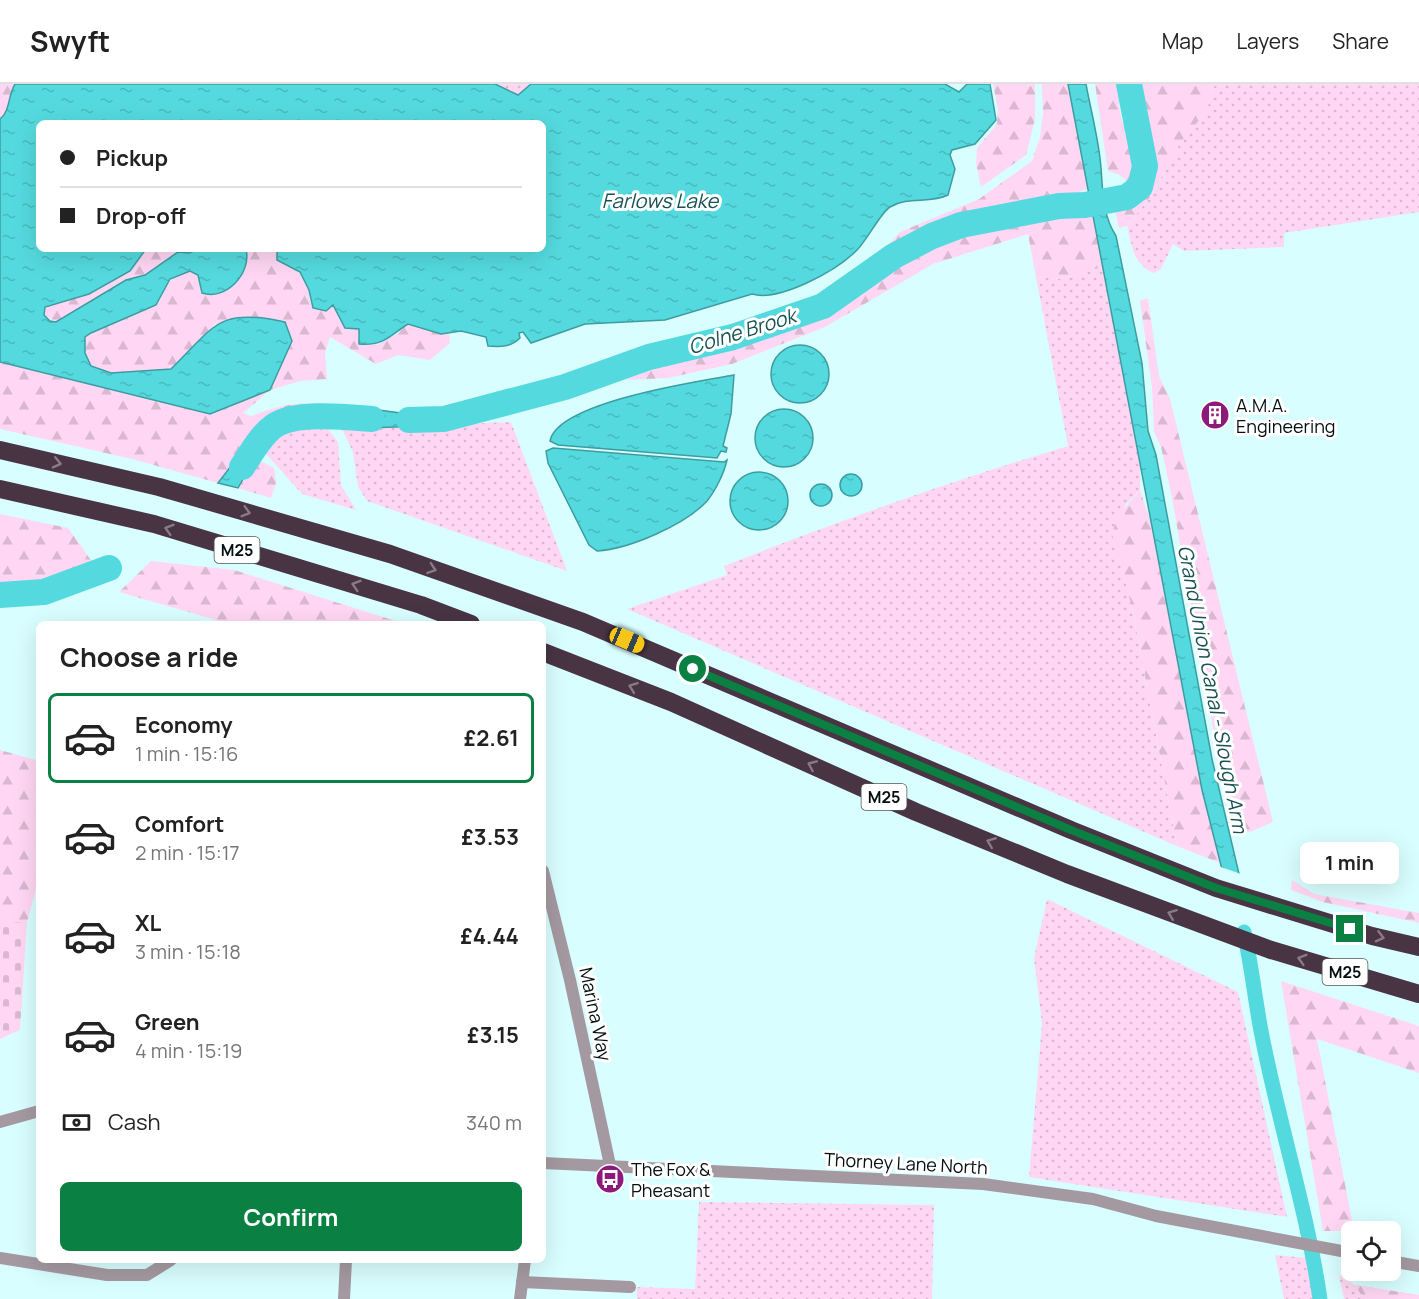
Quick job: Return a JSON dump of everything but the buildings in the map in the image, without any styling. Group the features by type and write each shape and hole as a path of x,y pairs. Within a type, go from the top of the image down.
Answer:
{"highway":[{"name":"M25","path":"0,450 159,487 390,554 582,622 1071,830 1216,888 1419,946"},
{"name":"M25","path":"0,489 153,524 421,605 463,621"},
{"name":"M25","path":"546,653 671,702 927,816 1227,935 1419,994"}],"street":[{"name":"Marina Way","path":"546,883 570,980 610,1165"},
{"path":"0,1122 36,1112"},
{"name":"Thorney Lane North","path":"546,1163 983,1184 1093,1199 1156,1216 1341,1251"},
{"path":"0,1258 117,1275 147,1275 166,1263"},
{"path":"344,1299 346,1263"},
{"path":"519,1299 525,1263"},
{"path":"1401,1263 1419,1266"},
{"path":"522,1282 630,1287"}],"green space":[{"path":"0,84 15,84 5,112 0,119"},
{"path":"495,84 531,84 518,95"},
{"path":"993,84 1035,84 1035,119 1026,155 981,187 976,164 977,148 997,124 998,109"},
{"path":"1042,84 1068,84 1089,189 965,220 891,252 888,245 900,232 979,199 1032,161 1040,137 1043,112"},
{"path":"1095,84 1122,84 1119,105 1122,122 1134,136 1139,152 1138,170 1133,187 1120,175 1108,171"},
{"path":"1132,84 1215,84 1206,112 1180,143 1151,196 1127,226 1119,228 1114,206 1137,200 1146,184 1147,159"},
{"path":"1215,84 1419,84 1419,212 1284,233 1284,247 1184,251 1173,244 1161,269 1154,273 1147,269 1134,254 1127,226 1151,196 1180,143 1206,112"},
{"path":"1094,212 1105,266 1063,279 1036,277 1028,234 933,264 825,327 732,364 668,378 624,380 824,308 896,257 933,237 961,227 1010,217"},
{"path":"144,252 178,252 145,275 126,280 56,322 44,315 45,307 89,294 130,271"},
{"path":"247,252 277,252 277,260 296,271 305,280 310,302 328,307 333,305 340,321 360,329 377,345 397,334 408,324 441,334 449,333 450,343 430,360 398,355 376,364 330,337 325,353 327,379 300,381 270,390 243,413 251,416 275,408 299,404 316,404 317,408 285,414 252,433 230,471 218,483 132,459 0,429 0,362 210,414 216,323 171,369 111,373 91,366 85,353 85,337 161,299 171,280 179,275 190,271 198,275 201,284 247,254"},
{"path":"1105,266 1140,460 1140,490 1126,504 1113,534 1132,607 1177,846 627,609 727,575 724,566 809,533 938,487 1068,446 1036,277 1063,279"},
{"path":"1148,298 1159,376 1170,399 1273,822 1250,832 1235,831 1217,750 1171,493 1161,447 1154,432 1152,387 1140,301"},
{"path":"511,422 567,571 367,501 358,487 353,452 342,429"},
{"path":"309,424 325,425 338,442 341,485 356,510 302,494 267,455 257,454 280,433 293,427"},
{"path":"255,458 274,468 276,483 271,498 238,488"},
{"path":"1140,490 1150,520 1202,790 1220,863 1177,846 1132,607 1112,534 1117,517"},
{"path":"0,514 68,528 93,563 67,581 0,591"},
{"path":"151,561 234,570 396,621 220,621 119,592"},
{"path":"0,750 36,760 36,890 27,922 0,922"},
{"path":"1292,880 1314,894 1419,913 1419,923 1323,902 1291,890"},
{"path":"1047,899 1238,992 1287,1217 1029,1177 1042,1024 1034,958"},
{"path":"0,922 27,922 20,1030 0,1039"},
{"path":"1281,981 1419,1026 1419,1073 1317,1039 1352,1221 1341,1221 1341,1231 1323,1231"},
{"path":"699,1202 934,1205 932,1299 637,1299 637,1287 695,1289"},
{"path":"1275,1255 1307,1258 1315,1299 1284,1299"},
{"path":"1339,1275 1341,1281 1349,1281 1355,1285 1419,1295 1419,1299 1344,1299"},
{"path":"1355,1285 1419,1295 1419,1299 1364,1299"}],"water":[{"name":"Farlows Lake","path":"15,84 495,84 518,95 531,84 945,84 959,92 967,84 990,84 996,120 975,144 952,150 950,155 955,169 948,195 941,198 904,202 890,207 856,251 835,267 807,283 777,293 752,294 665,320 585,324 531,343 523,332 519,333 520,338 506,346 488,346 486,337 461,331 441,334 408,324 380,342 359,344 359,329 345,328 333,305 326,311 313,308 309,290 300,272 277,260 277,252 546,252 546,120 36,120 36,252 144,252 130,271 89,294 45,307 44,315 50,321 56,322 126,280 145,275 178,252 246,252 245,267 241,276 228,289 220,293 202,293 198,275 190,271 170,279 156,305 85,337 85,353 91,366 111,373 171,369 209,331 231,319 263,318 285,322 292,341 270,390 210,414 0,362 0,119 6,112"},
{"path":"1068,84 1086,84 1099,147 1104,203 1111,228 1116,236 1142,363 1148,431 1156,455 1212,759 1255,942 1239,937 1202,790"},
{"path":"800,345 816,350 824,358 829,374 824,390 816,398 800,403 784,398 776,390 771,374 776,358 784,350"},
{"path":"734,375 731,414 723,446 727,448 726,452 721,451 717,458 558,445 550,441 559,427 577,415 602,405 663,388"},
{"path":"357,407 444,419 420,426 342,429 333,408"},
{"path":"317,408 325,425 305,425 287,430 271,439 257,454 242,451 264,424 273,419"},
{"path":"784,409 795,411 808,422 813,438 811,449 800,462 784,467 773,465 760,454 755,438 757,427 768,414"},
{"path":"553,448 724,462 727,460 710,497 685,519 640,541 597,551 589,545 548,463 546,451"},
{"path":"240,454 255,458 238,488 218,483"},
{"path":"759,472 770,474 783,485 788,501 786,512 775,525 759,530 748,528 735,517 730,501 732,490 743,477"},
{"path":"851,474 859,477 862,485 859,493 851,496 843,493 840,485 843,477"},
{"path":"821,484 831,491 832,495 825,505 821,506 811,499 810,495 817,485"}],"pier":[{"path":"1218,866 1241,874 1258,942 1236,938"}],"waterway":[{"name":"Colne Brook","path":"409,420 444,419 565,387 649,357 733,337 823,306 894,256 932,236 961,225 1059,206 1085,205 1127,197 1140,187 1145,166 1129,84"},
{"name":"Colne Brook","path":"242,467 264,435 283,421 322,416 372,419"},
{"name":"Colne Brook","path":"0,595 44,592 109,568"},
{"name":"Grand Union Canal - Slough Arm","path":"1244,932 1262,1036 1308,1233 1320,1299"}],"place":[{"name":"A.M.A. Engineering","path":"1215,415"},
{"name":"The Fox & Pheasant","path":"610,1179"}],"route":[{"path":"693,669 1071,830 1216,888 1350,929"}]}
